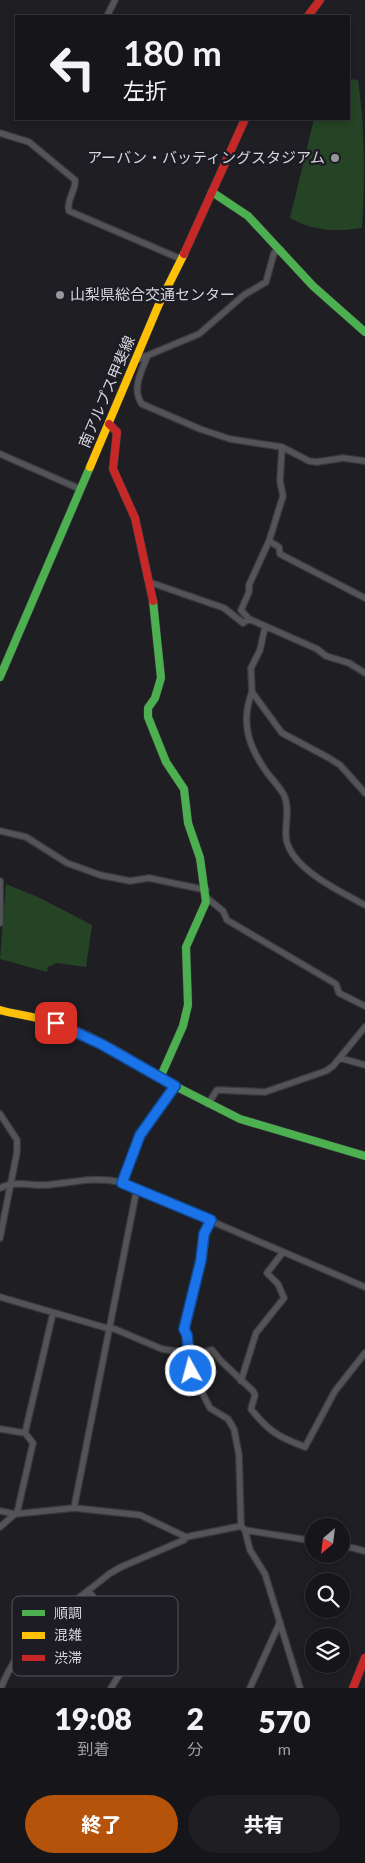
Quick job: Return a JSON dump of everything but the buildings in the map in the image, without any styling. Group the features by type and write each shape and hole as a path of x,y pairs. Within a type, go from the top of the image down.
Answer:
{"street":[{"path":"108,15 115,0"},
{"path":"309,15 320,0"},
{"name":"南アルプス甲斐線","path":"0,677 109,424 134,361 245,120"},
{"path":"0,133 30,142 75,180 76,185 68,204 69,211 181,259"},
{"path":"212,192 247,214 335,307 365,332"},
{"path":"134,361 147,357 205,330 244,295 266,282 274,253 281,250"},
{"path":"147,357 138,382 142,404 200,429 230,439 282,447 309,461 317,462 343,458 365,461"},
{"path":"126,381 138,382"},
{"path":"109,424 117,432 113,469 135,518 158,633 161,673 155,698 148,708 148,717 154,738 166,762 184,789 188,824 200,858 206,894 186,947 188,1004 183,1026 160,1078"},
{"path":"282,447 280,481 284,496 269,541 249,585 249,592 241,610 249,620 316,649 326,656 349,663 365,673"},
{"path":"0,454 80,490"},
{"path":"269,541 279,547 280,554 365,598"},
{"path":"149,582 224,608 243,623 249,620"},
{"path":"265,627 260,650 251,668 252,692 245,719 247,734 253,751 284,796 287,809 286,838 290,848 312,875 365,905"},
{"path":"252,692 282,733 340,765 365,793"},
{"path":"0,830 26,837 67,863 100,875 130,881 149,878 206,894 217,905 227,920 318,972 336,984 339,993 365,1006"},
{"path":"0,881 0,923"},
{"path":"0,1010 56,1023 224,1112 265,1128 327,1142 365,1156"},
{"path":"208,1104 217,1090 265,1092 326,1071 340,1058 365,1027"},
{"path":"340,1058 365,1065"},
{"path":"122,1183 140,1135 175,1086"},
{"path":"0,1114 17,1140 17,1152 9,1184 0,1238"},
{"path":"0,1188 9,1184 46,1185 94,1179 122,1183 365,1288"},
{"path":"74,1508 137,1188"},
{"path":"211,1220 204,1234 201,1260 184,1329 187,1335 191,1371 210,1408 228,1419 234,1430 239,1455 243,1528 250,1550 265,1574 300,1688"},
{"path":"241,1381 256,1333 284,1298 278,1284 267,1273 283,1252"},
{"path":"0,1297 110,1328 162,1349 188,1355 212,1350 221,1362 253,1391 255,1394 251,1409 265,1427 281,1438 306,1447 335,1392 365,1353"},
{"path":"25,1433 53,1313"},
{"path":"0,1429 25,1433 33,1443 16,1514 0,1527"},
{"path":"0,1511 16,1514 74,1508 140,1515 186,1536 243,1528 305,1539"},
{"path":"83,1596 121,1567 184,1540 186,1536"},
{"path":"350,1547 365,1551"},
{"path":"89,1591 93,1596"},
{"path":"250,1688 280,1622"},
{"path":"353,1688 361,1676 365,1658"},
{"path":"1,1688 6,1674 12,1666"},
{"path":"111,1688 119,1676"}],"green space":[{"name":"アーバン・バッティングスタジアム","path":"350,79 358,80 362,116 364,172 362,228 334,230 316,228 290,218 314,120 350,120"},
{"path":"6,884 40,898 92,925 86,967 57,963 48,967 47,972 0,959"}],"traffic: fast":[{"path":"212,192 248,216 313,286 365,332"},
{"path":"0,677 90,467"},
{"path":"153,601 161,678 155,698 148,708 148,717 166,762 184,789 188,823 200,858 206,902 186,947 188,1005 183,1026 160,1078"},
{"path":"175,1086 240,1119 365,1156"}],"traffic: slow":[{"path":"90,467 159,304 184,254"},
{"path":"0,1010 49,1021 72,1029 117,1051 175,1086"}],"traffic: jam":[{"path":"309,15 320,0"},
{"path":"184,254 245,120"},
{"path":"109,424 117,432 113,469 135,518 153,601"},
{"path":"353,1688 365,1658"}],"place":[{"name":"アーバン・バッティングスタジアム","path":"335,158"},
{"name":"山梨県総合交通センター","path":"60,295"}],"route":[{"path":"56,1023 101,1044 175,1086 160,1104 140,1135 122,1183 211,1220 204,1234 201,1260 184,1329 187,1335 191,1371"}]}
